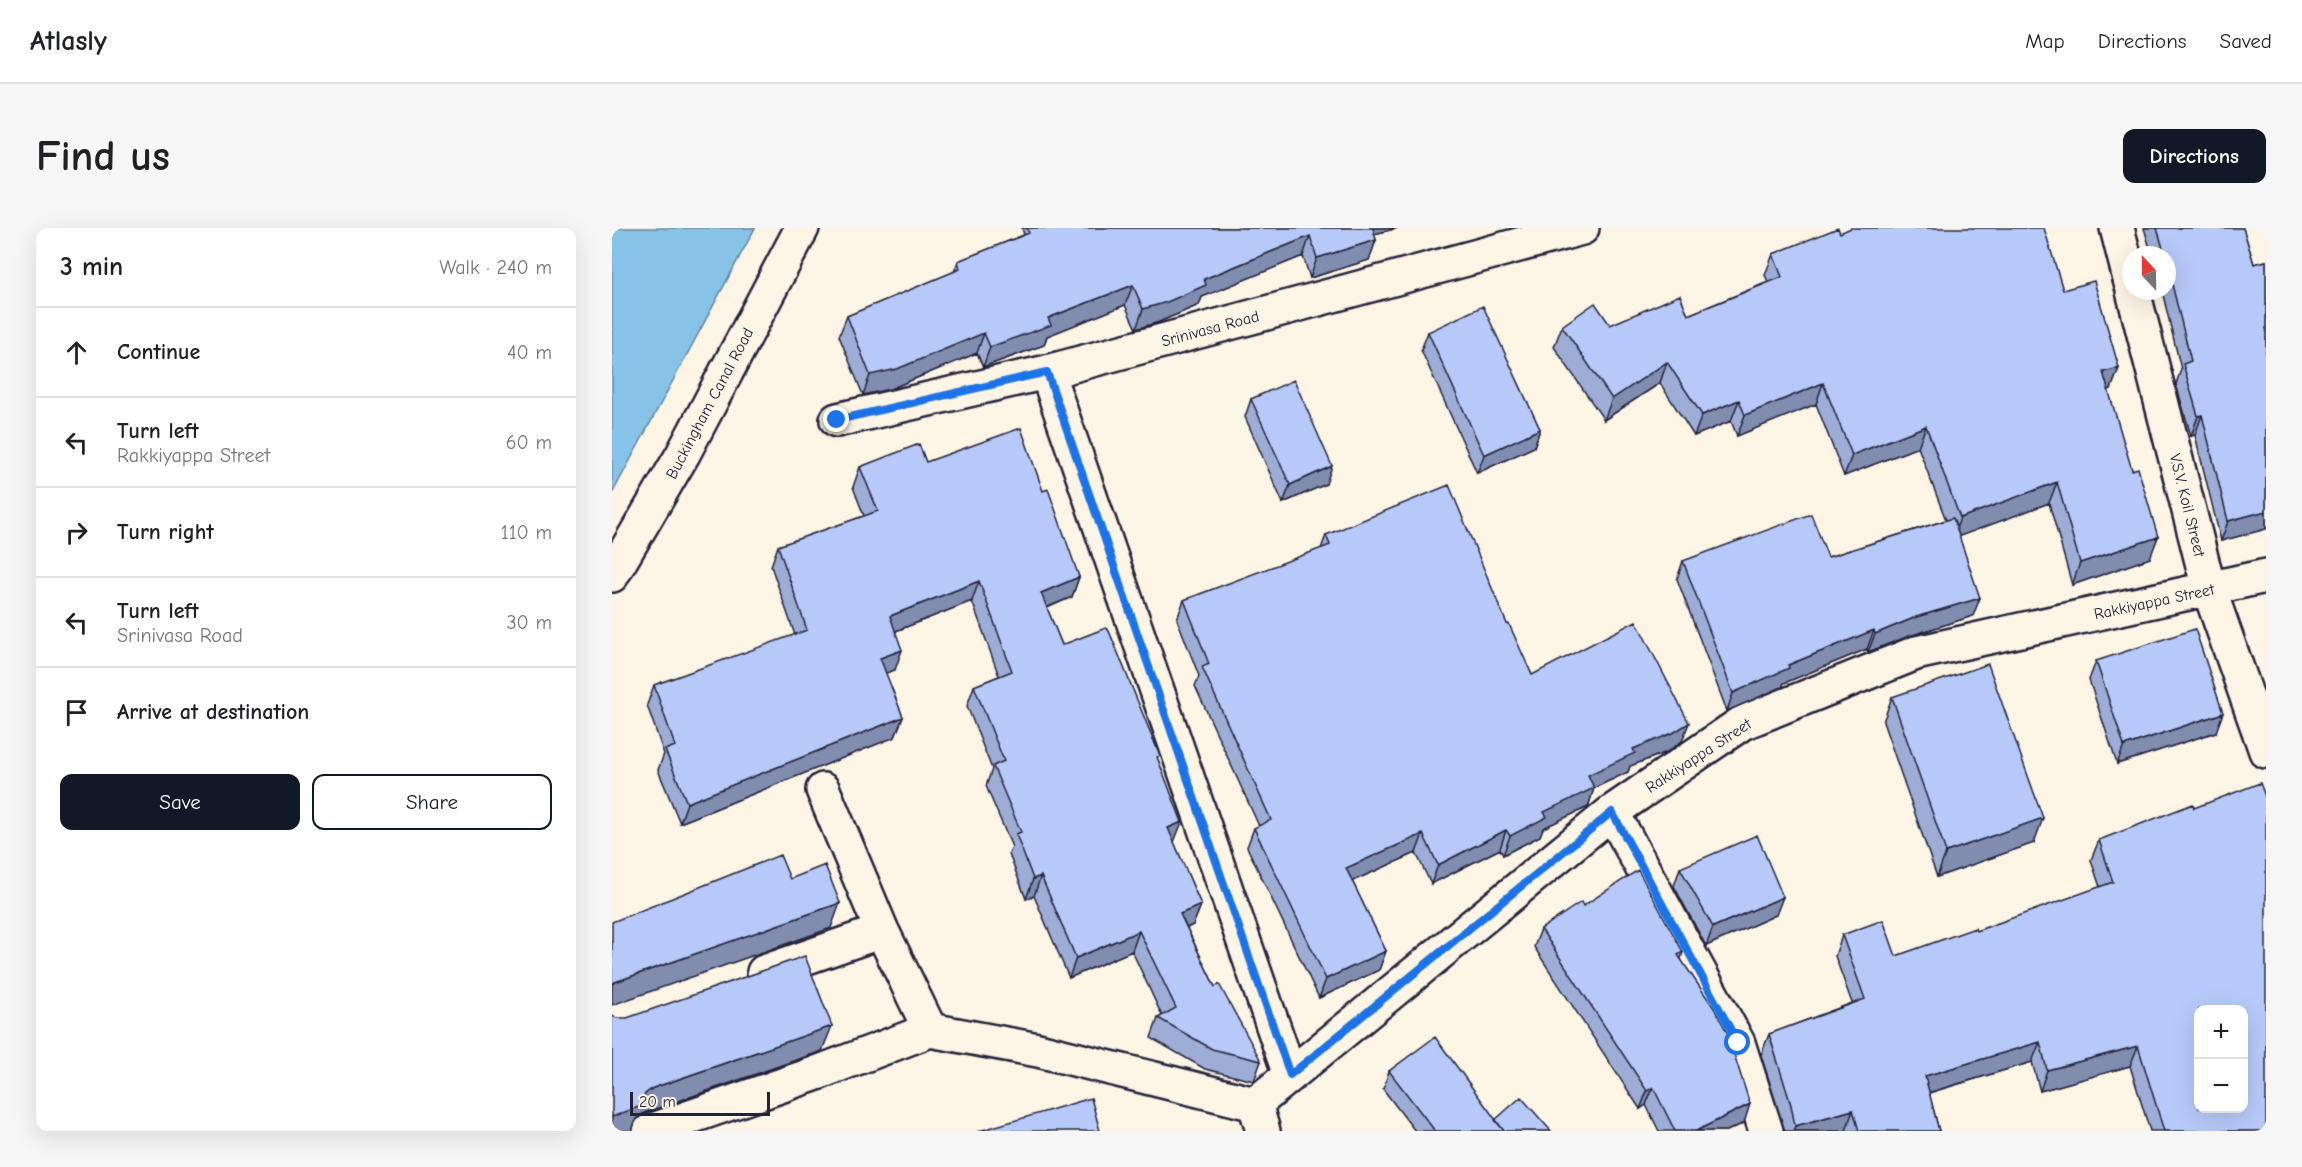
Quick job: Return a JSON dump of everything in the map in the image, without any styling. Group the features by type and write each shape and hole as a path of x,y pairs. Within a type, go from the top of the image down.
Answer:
{"street":[{"name":"Buckingham Canal Road","path":"612,575 683,454 802,228"},
{"name":"Srinivasa Road","path":"837,420 1047,372 1582,228"},
{"path":"2117,228 2122,248"},
{"name":"V.S.V. Koil Street","path":"2135,300 2209,589 2266,750"},
{"path":"1047,372 1290,1075"},
{"name":"Rakkiyappa Street","path":"1259,1118 1290,1075 1612,812 1742,723 1916,653 2266,576"},
{"path":"823,790 882,931 930,1030"},
{"path":"1612,812 1738,1043 1766,1131"},
{"path":"736,982 882,931"},
{"path":"650,1131 817,1073 930,1030 1038,1050 1259,1118"}],"water":[{"path":"612,228 755,228 612,494"}],"building":[{"path":"1027,228 1373,228 1376,240 1317,258 1310,236 1204,279 1206,285 1167,302 1143,309 1133,285 1048,318 1051,325 990,347 984,333 897,369 870,375 847,316 960,269 958,261 1029,233"},
{"path":"1838,228 1840,233 1851,228 2044,228 2063,290 2094,281 2119,368 2103,372 2132,470 2138,468 2158,537 2080,563 2057,482 1960,518 1926,426 1852,455 1823,383 1745,415 1739,400 1702,415 1667,362 1612,399 1562,326 1595,303 1610,325 1680,295 1688,315 1782,277 1773,254"},
{"path":"2157,228 2243,228 2254,264 2266,261 2266,511 2228,521 2202,415 2198,416 2183,364 2191,361 2176,300 2176,246 2162,246"},
{"path":"1483,306 1540,429 1484,455 1428,332"},
{"path":"1294,380 1332,466 1290,485 1251,399"},
{"path":"1021,428 1043,491 1048,489 1079,577 1041,593 1062,645 1106,628 1109,631 1160,756 1157,757 1182,822 1168,828 1201,905 1180,914 1215,987 1219,984 1261,1061 1212,1049 1158,1018 1176,1008 1139,931 1076,958 1041,876 1033,879 1016,834 1021,832 993,766 1004,761 974,686 1012,671 979,581 890,616 902,650 880,658 903,717 687,803 665,750 675,746 654,685 807,630 778,546 878,511 860,467 919,444 926,462"},
{"path":"1449,485 1507,624 1532,675 1636,621 1689,723 1673,733 1633,749 1635,753 1588,775 1594,788 1544,812 1547,817 1510,836 1506,830 1438,865 1423,834 1346,868 1386,951 1326,979 1254,828 1271,820 1202,667 1209,664 1184,600 1330,545 1326,535"},
{"path":"1811,514 1828,557 1953,518 1980,598 1916,617 1875,634 1874,630 1788,665 1789,668 1733,693 1683,561"},
{"path":"2195,629 2223,713 2124,746 2096,661"},
{"path":"1988,664 2043,818 1946,852 1892,697"},
{"path":"2260,783 2266,799 2266,1131 2164,1131 2138,1046 2047,1070 2040,1042 1925,1076 1939,1131 1859,1131 1853,1110 1795,1126 1791,1105 1769,1034 1865,999 1842,935 1883,920 1896,956 1975,928 1976,931 2113,882 2099,840 2193,804 2194,808"},
{"path":"1757,835 1783,897 1713,927 1680,868"},
{"path":"780,855 790,879 825,865 840,903 612,984 612,922"},
{"path":"1638,870 1683,952 1678,955 1714,1008 1727,1032 1750,1104 1696,1131 1675,1131 1653,1087 1647,1091 1541,929 1581,902 1583,906"},
{"path":"805,956 832,1026 653,1088 645,1094 641,1106 612,1117 612,1016 627,1018"},
{"path":"1435,1037 1504,1131 1435,1131 1389,1071"},
{"path":"1521,1097 1551,1131 1504,1131 1495,1120"},
{"path":"1091,1098 1100,1131 979,1131"}],"route":[{"path":"837,420 1047,372 1290,1075 1612,812 1738,1043"}]}
